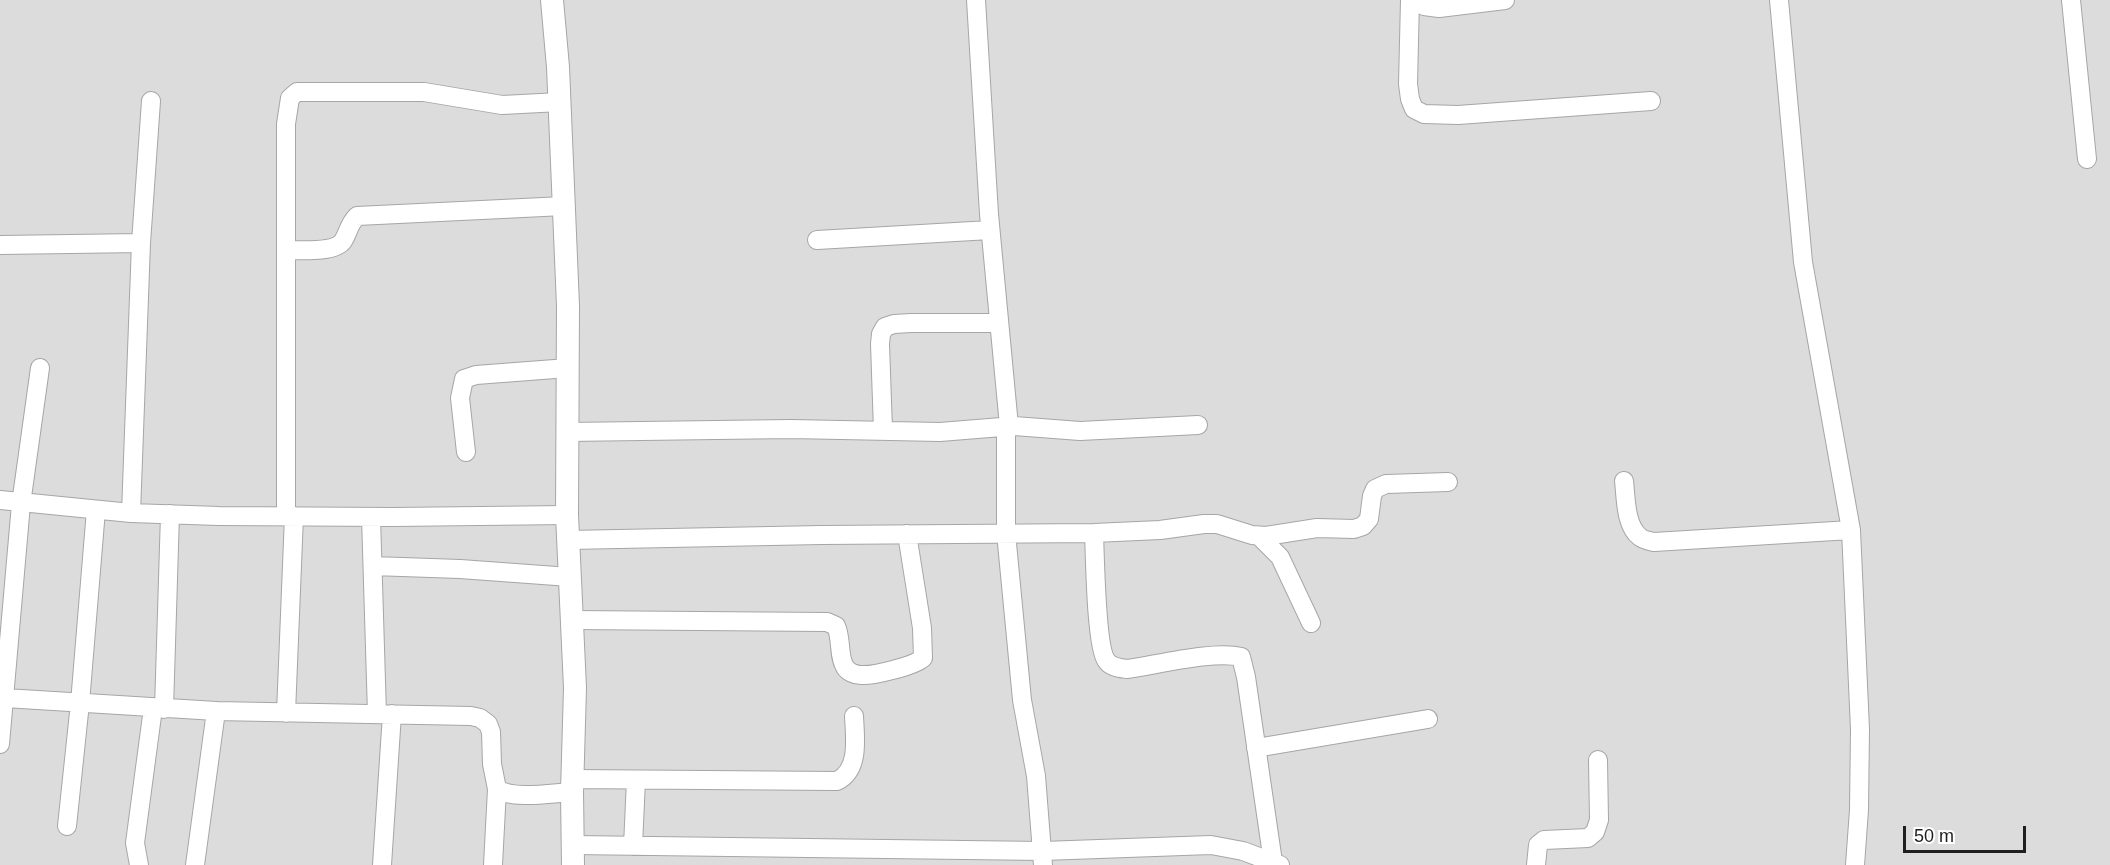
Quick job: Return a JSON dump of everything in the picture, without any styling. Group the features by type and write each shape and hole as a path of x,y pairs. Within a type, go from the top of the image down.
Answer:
{"street":[{"path":"552,0 560,102 568,306 567,515 575,688 572,786 573,855 633,846 965,858 1043,858 1211,844 1243,851 1276,864"},
{"path":"976,0 990,230 1006,434 1006,533 1018,665 1036,776 1043,858"},
{"path":"1505,0 1439,8 1425,6 1412,0 1408,84 1414,109 1424,114 1458,115 1651,101"},
{"path":"1779,0 1803,262 1851,530 1860,729 1859,810 1855,865"},
{"path":"2071,0 2087,159"},
{"path":"286,713 290,516 286,250 287,109 290,98 297,92 424,92 502,105 560,102"},
{"path":"131,513 141,243 151,101"},
{"path":"286,250 334,248 342,243 350,222 357,216 564,206"},
{"path":"817,240 990,230"},
{"path":"0,245 141,243"},
{"path":"883,430 880,344 881,334 885,327 911,323 999,323"},
{"path":"0,744 21,504 40,368"},
{"path":"466,452 460,398 464,379 476,375 568,368"},
{"path":"567,432 791,429 940,432 1005,426 1080,431 1198,425"},
{"path":"1624,481 1632,525 1640,537 1654,542 1851,530"},
{"path":"568,540 1094,533 1160,530 1217,524 1259,536 1317,528 1354,529 1369,519 1372,496 1376,489 1386,484 1448,482"},
{"path":"0,500 21,504 131,513 371,517 567,515"},
{"path":"67,826 96,510"},
{"path":"140,865 135,843 159,709 170,514"},
{"path":"371,517 384,714 382,865"},
{"path":"1094,533 1100,640 1106,662 1113,667 1127,669 1216,655 1232,654 1241,657 1276,864"},
{"path":"572,621 827,622 836,626 840,635 844,666 850,672 860,675 917,664 923,658 922,628 908,534"},
{"path":"1259,536 1280,557 1311,623"},
{"path":"373,566 460,569 570,577"},
{"path":"5,698 104,703 159,709 480,718 488,724 490,732 492,764 497,789 493,865"},
{"path":"195,865 216,711"},
{"path":"497,789 504,793 520,794 636,780 837,782 844,778 854,758 854,716"},
{"path":"1256,748 1428,719"},
{"path":"1536,865 1538,844 1544,840 1588,838 1595,832 1599,820 1598,760"},
{"path":"633,846 636,780"}],"shaded area":[{"path":"0,0 2110,0 2110,865 0,865"}]}
